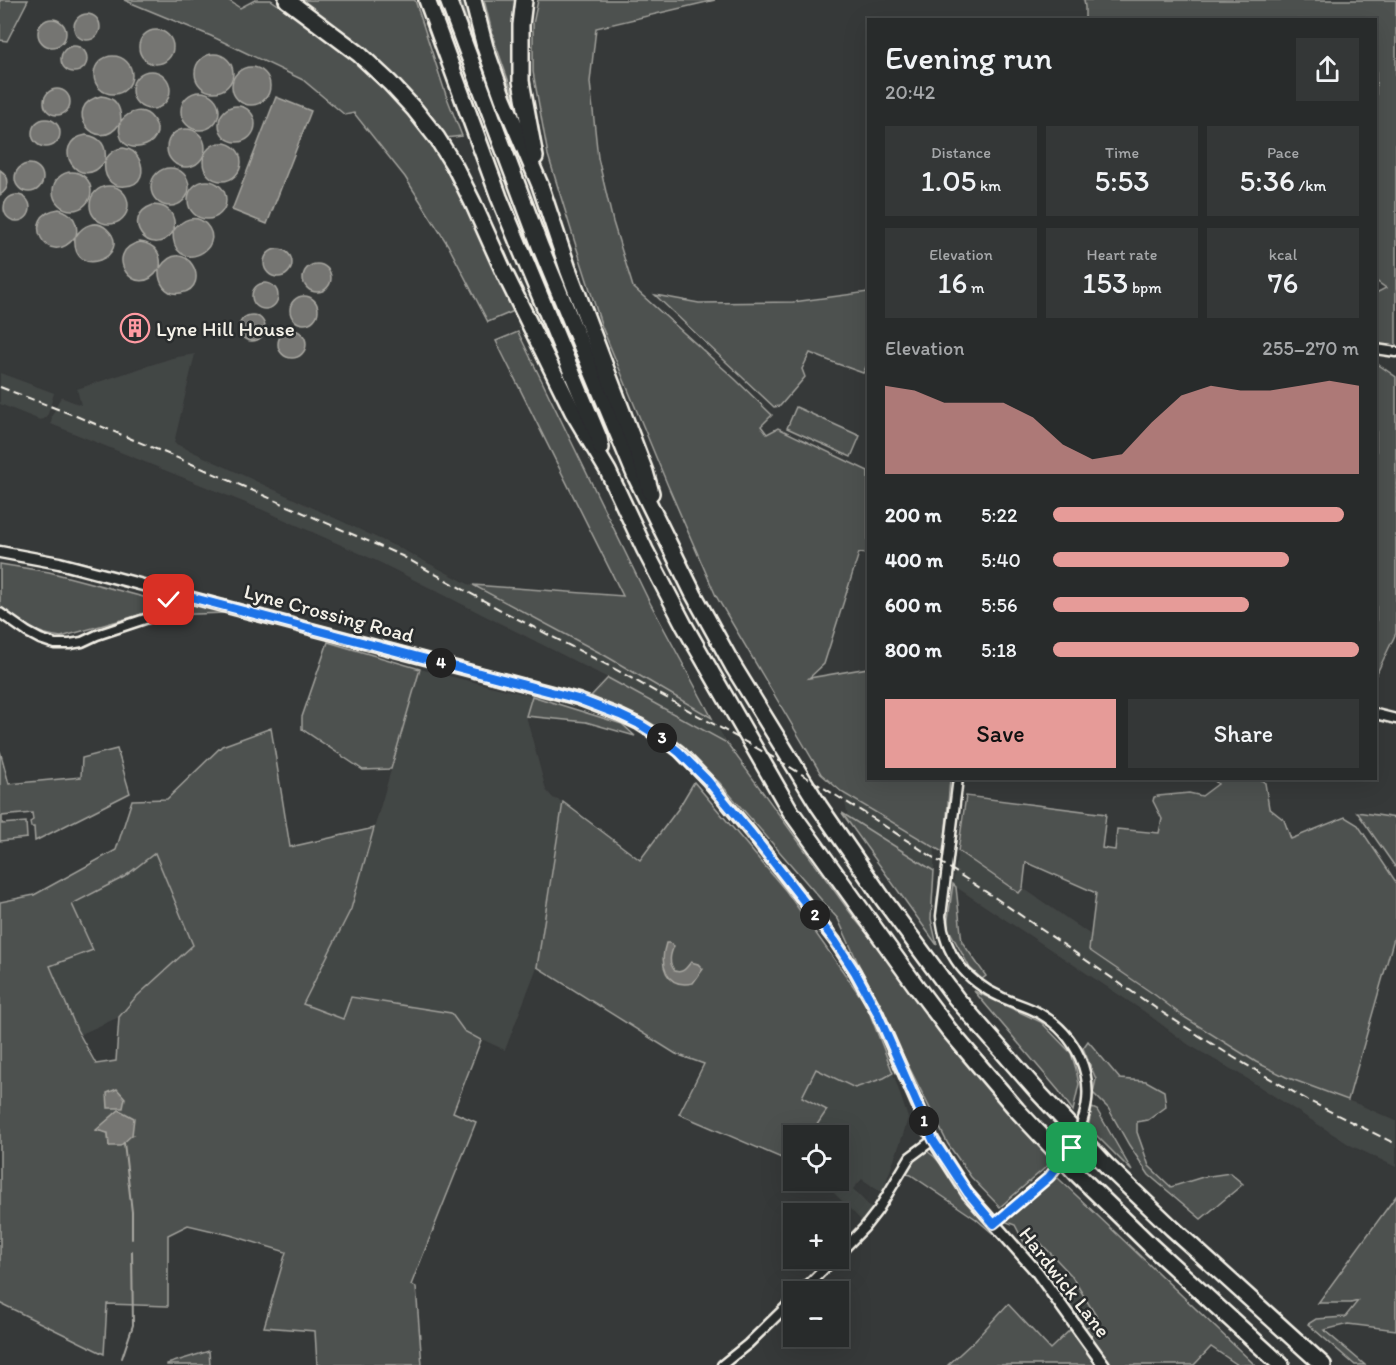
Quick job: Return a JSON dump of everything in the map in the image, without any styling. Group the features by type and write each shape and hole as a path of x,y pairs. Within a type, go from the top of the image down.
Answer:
{"highway":[{"path":"287,0 360,54 415,110 437,138 455,167 573,412 608,471 684,625 791,812 949,1030 1017,1110 1077,1174 1152,1247 1281,1365"},
{"path":"427,0 499,197 598,438 608,471"},
{"path":"448,0 540,246 636,477 694,595 733,666 819,806 883,899 956,998 1038,1092 1107,1166 1323,1365"},
{"path":"473,0 485,47 503,98 540,185 568,269 645,472 659,522"},
{"path":"524,0 521,25 521,81 540,185"}],"street":[{"path":"1377,349 1396,352"},
{"name":"Lyne Crossing Road","path":"0,552 59,563 578,699 620,715 660,737 707,780 835,941 877,1012 933,1140 968,1193 994,1224"},
{"path":"0,613 40,639 55,644 70,644 82,642 154,616 167,605 171,592"},
{"path":"1377,714 1396,719"},
{"path":"958,780 941,916 942,932 959,966 976,982 999,996 1039,1013 1061,1029 1078,1051 1084,1066 1087,1090 1086,1110 1081,1129 1072,1148 1049,1177 994,1224"},
{"path":"849,1244 878,1210 910,1156 933,1140"},
{"name":"Hardwick Lane","path":"994,1224 1037,1272 1104,1365"},
{"path":"812,1281 824,1269"},
{"path":"722,1365 748,1344 783,1310"}],"shaded area":[{"path":"0,0 28,0 7,41 0,40"},
{"path":"124,0 228,0 240,8 255,0 271,0 331,42 367,71 407,111 435,150 460,196 514,311 488,322 448,245 405,177 354,113 345,115 303,80 211,36"},
{"path":"299,0 415,0 462,136 445,138 394,76 360,46"},
{"path":"459,0 467,0 488,72 483,66"},
{"path":"484,0 516,0 512,65 519,111 494,40"},
{"path":"538,0 715,0 596,28 590,82 598,158 613,222 633,287 772,415 761,426 767,434 778,428 867,471 867,554 859,553 824,664 809,678 867,668 867,780 950,780 944,853 843,793 821,774 716,596 602,327 576,246 548,155 533,72 533,24"},
{"path":"1084,0 1396,0 1396,349 1377,346 1377,292 1386,288 1377,282 1377,18 1085,18"},
{"path":"87,14 96,18 100,27 96,36 87,40 78,36 74,27 78,18"},
{"path":"52,19 62,23 66,33 62,43 52,47 42,43 38,33 42,23"},
{"path":"156,30 168,35 173,47 168,59 156,64 144,59 139,47 144,35"},
{"path":"74,46 83,50 87,59 83,68 74,72 65,68 61,59 65,50"},
{"path":"214,54 228,59 233,73 228,87 214,92 200,87 195,73 200,59"},
{"path":"113,56 120,57 126,62 131,68 131,82 126,88 120,93 113,94 106,93 100,88 95,82 94,75 95,68 100,62 106,57"},
{"path":"251,67 264,73 270,86 264,99 251,105 238,99 232,86 238,73"},
{"path":"151,71 164,77 170,90 164,103 151,109 138,103 132,90 138,77"},
{"path":"57,89 66,93 70,102 66,111 57,115 48,111 44,102 48,93"},
{"path":"200,92 213,98 219,111 213,124 200,130 187,124 181,111 187,98"},
{"path":"101,96 110,98 116,104 120,111 121,121 137,111 149,115 157,129 150,143 133,147 125,143 120,136 120,123 111,132 101,135 86,126 82,118 83,109 89,101"},
{"path":"276,97 311,111 267,224 232,210"},
{"path":"237,106 250,111 255,124 250,137 237,142 224,137 219,124 224,111"},
{"path":"46,119 56,123 60,133 56,143 46,147 36,143 32,133 36,123"},
{"path":"186,129 199,135 205,148 199,161 186,167 173,161 167,148 173,135"},
{"path":"86,135 102,143 105,160 115,150 125,148 133,151 142,167 141,176 136,183 125,186 115,185 106,175 105,161 95,170 86,173 78,170 68,156 69,147 75,140"},
{"path":"222,143 235,149 241,162 235,175 222,181 209,175 203,162 209,149"},
{"path":"29,164 39,168 43,178 39,188 29,192 19,188 15,178 19,168"},
{"path":"170,168 184,173 189,187 184,201 170,206 156,201 151,187 156,173"},
{"path":"0,170 8,182 6,189 0,195"},
{"path":"72,172 79,173 85,178 90,184 90,198 85,204 79,209 72,210 65,209 59,204 54,198 53,191 54,184 59,178 65,173"},
{"path":"207,181 214,182 220,187 225,193 225,207 220,213 214,218 207,219 200,218 194,213 189,207 188,200 189,193 194,187 200,182"},
{"path":"109,186 122,192 128,205 122,218 109,224 96,218 90,205 96,192"},
{"path":"17,195 27,198 30,208 27,218 17,221 7,218 4,208 7,198"},
{"path":"153,205 159,205 170,212 174,220 174,230 181,223 193,218 206,224 211,234 211,243 206,250 198,255 189,256 181,253 175,246 173,232 164,240 155,242 147,240 138,227 138,218 143,211"},
{"path":"59,209 74,219 77,227 76,236 82,229 94,224 107,229 113,239 113,248 108,255 91,262 82,259 76,251 75,237 65,246 55,248 47,245 41,238 40,220 47,213"},
{"path":"140,242 150,245 159,254 160,268 169,258 178,256 186,259 196,273 191,289 181,293 167,290 161,283 159,269 150,278 141,281 132,278 122,264 123,255 128,247"},
{"path":"278,249 288,253 292,263 288,273 278,277 268,273 264,263 268,253"},
{"path":"317,264 327,268 331,278 327,288 317,292 307,288 303,278 307,268"},
{"path":"265,283 274,287 278,296 274,305 265,309 256,305 252,296 256,287"},
{"path":"867,292 867,368 863,373 810,353 802,369 805,377 780,406 774,407 655,295 699,303 793,302"},
{"path":"304,296 314,300 318,310 314,320 304,324 294,320 290,310 294,300"},
{"path":"252,315 261,319 265,328 261,337 252,341 243,337 239,328 243,319"},
{"path":"292,330 302,334 306,344 302,354 292,358 282,354 278,344 282,334"},
{"path":"518,332 648,599 712,718 604,655 473,585 623,596 496,341"},
{"path":"195,354 174,443 401,549 604,655 712,718 727,743 608,678 377,561 263,510 51,424 52,416 62,396 81,405 77,389 172,358"},
{"path":"1377,364 1396,377 1396,633 1377,673"},
{"path":"0,373 54,393 48,414 44,419 40,420 0,404"},
{"path":"796,407 860,436 851,457 787,428"},
{"path":"0,564 49,572 151,599 157,605 150,612 61,637 36,631 21,624 0,609"},
{"path":"180,600 226,613 166,615"},
{"path":"328,642 420,669 391,769 363,770 302,729 302,717"},
{"path":"420,669 532,696 526,716 546,790 553,798 563,802 537,967 505,1050 464,1031 451,1013 343,1019 303,1005 351,909"},
{"path":"608,678 727,743 855,919 1054,1160 1000,1207 971,1177 948,1144 873,996 838,919 719,782 655,727 591,696"},
{"path":"532,696 622,724 635,736 586,722 526,716"},
{"path":"271,728 290,847 374,828 351,909 303,1004 343,1019 351,997 451,1013 464,1031 481,1040 453,1112 476,1122 411,1285 416,1287 422,1365 317,1365 315,1331 264,1327 286,1252 188,1225 168,1235 168,1306 107,1304 104,1354 0,1303 0,902 34,895 116,850 132,800 167,799 222,746","holes":["155,853 193,945 135,998 119,1017 116,1061 96,1064 77,1030 50,966 93,950 72,904 124,877","97,1130 132,1135 109,1146 108,1133"]},
{"path":"117,749 130,793 35,841 34,827 31,827 30,822 33,820 32,813 2,816 2,824 26,822 27,838 0,841 0,751 9,784 81,777 82,758"},
{"path":"1214,780 1261,780 1265,783 1269,808 1284,820 1291,839 1345,817 1358,825 1396,882 1396,931 1348,1100 1286,1077 1256,1062 1184,1017 1089,950 1096,893 1026,862 1023,888 1019,893 958,851 966,796 1106,814 1102,848 1115,850 1117,829 1159,833 1162,819 1153,801 1154,797 1189,793 1202,796 1218,784"},
{"path":"694,782 786,891 866,1004 893,1073 855,1088 816,1069 802,1097 827,1110 817,1125 783,1125 783,1159 679,1114 704,1064 676,1054 537,967 563,802 640,860 678,809"},
{"path":"843,793 935,847 934,871 848,817"},
{"path":"1357,812 1396,818 1396,868"},
{"path":"842,813 934,871 931,919 937,945"},
{"path":"958,851 1019,893 1023,888 1091,935 1089,950 1184,1017 1256,1062 1286,1077 1396,1121 1396,1167 1350,1145 1243,1076 1189,1045 1145,1012 956,887 953,884"},
{"path":"155,853 193,945 135,998 119,1017 79,1035 50,966 93,950 72,905 124,877"},
{"path":"953,884 956,887 962,942 986,976 982,979 970,968 947,926"},
{"path":"666,943 674,946 670,959 675,971 683,971 691,962 703,969 693,983 684,984 670,979 663,959"},
{"path":"974,991 1041,1022 1071,1053 1079,1084 1073,1111 1059,1091"},
{"path":"1088,1041 1120,1079 1146,1081 1164,1091 1166,1107 1148,1120 1137,1122 1137,1132 1149,1166 1171,1187 1203,1177 1230,1173 1243,1184 1201,1219 1149,1175 1108,1108 1093,1093 1096,1079 1083,1048"},
{"path":"816,1069 855,1088 893,1073 908,1118 882,1193 862,1179 853,1189 873,1210 862,1221 849,1208 849,1203 844,1203 832,1191 849,1191 849,1125 808,1125 802,1097"},
{"path":"117,1089 125,1098 123,1108 108,1108 107,1093"},
{"path":"1092,1108 1097,1110 1132,1171 1088,1127"},
{"path":"119,1110 134,1118 132,1135 120,1146 109,1146 108,1133 96,1130"},
{"path":"927,1151 941,1164 1005,1244 976,1219 911,1175 903,1173 913,1159"},
{"path":"1058,1178 1255,1365 1238,1365 1211,1347 1194,1365 948,1365 1008,1304 1050,1349 1071,1329 1085,1328 1098,1319 1071,1275 1038,1240 1028,1250 1015,1225 1004,1221"},
{"path":"1396,1196 1396,1330 1348,1324 1324,1330 1365,1365 1355,1365 1308,1324 1316,1319 1345,1317 1358,1301 1318,1303"},
{"path":"1071,1275 1098,1319 1085,1328 1055,1285"},
{"path":"209,1351 210,1365 167,1365 167,1364"}],"waterway":[{"path":"124,1143 132,1212 132,1239"},
{"path":"122,1358 133,1325 132,1251"}],"railway":[{"path":"0,387 192,464 402,556 613,668 785,764 874,819 997,899 1160,1011 1233,1057 1311,1102 1396,1144"}],"place":[{"name":"Lyne Hill House","path":"135,328"}],"route":[{"path":"169,600 171,592 510,681 578,699 639,724 679,752 707,780 835,941 877,1012 933,1140 968,1193 994,1224 1049,1177 1072,1148"}]}
